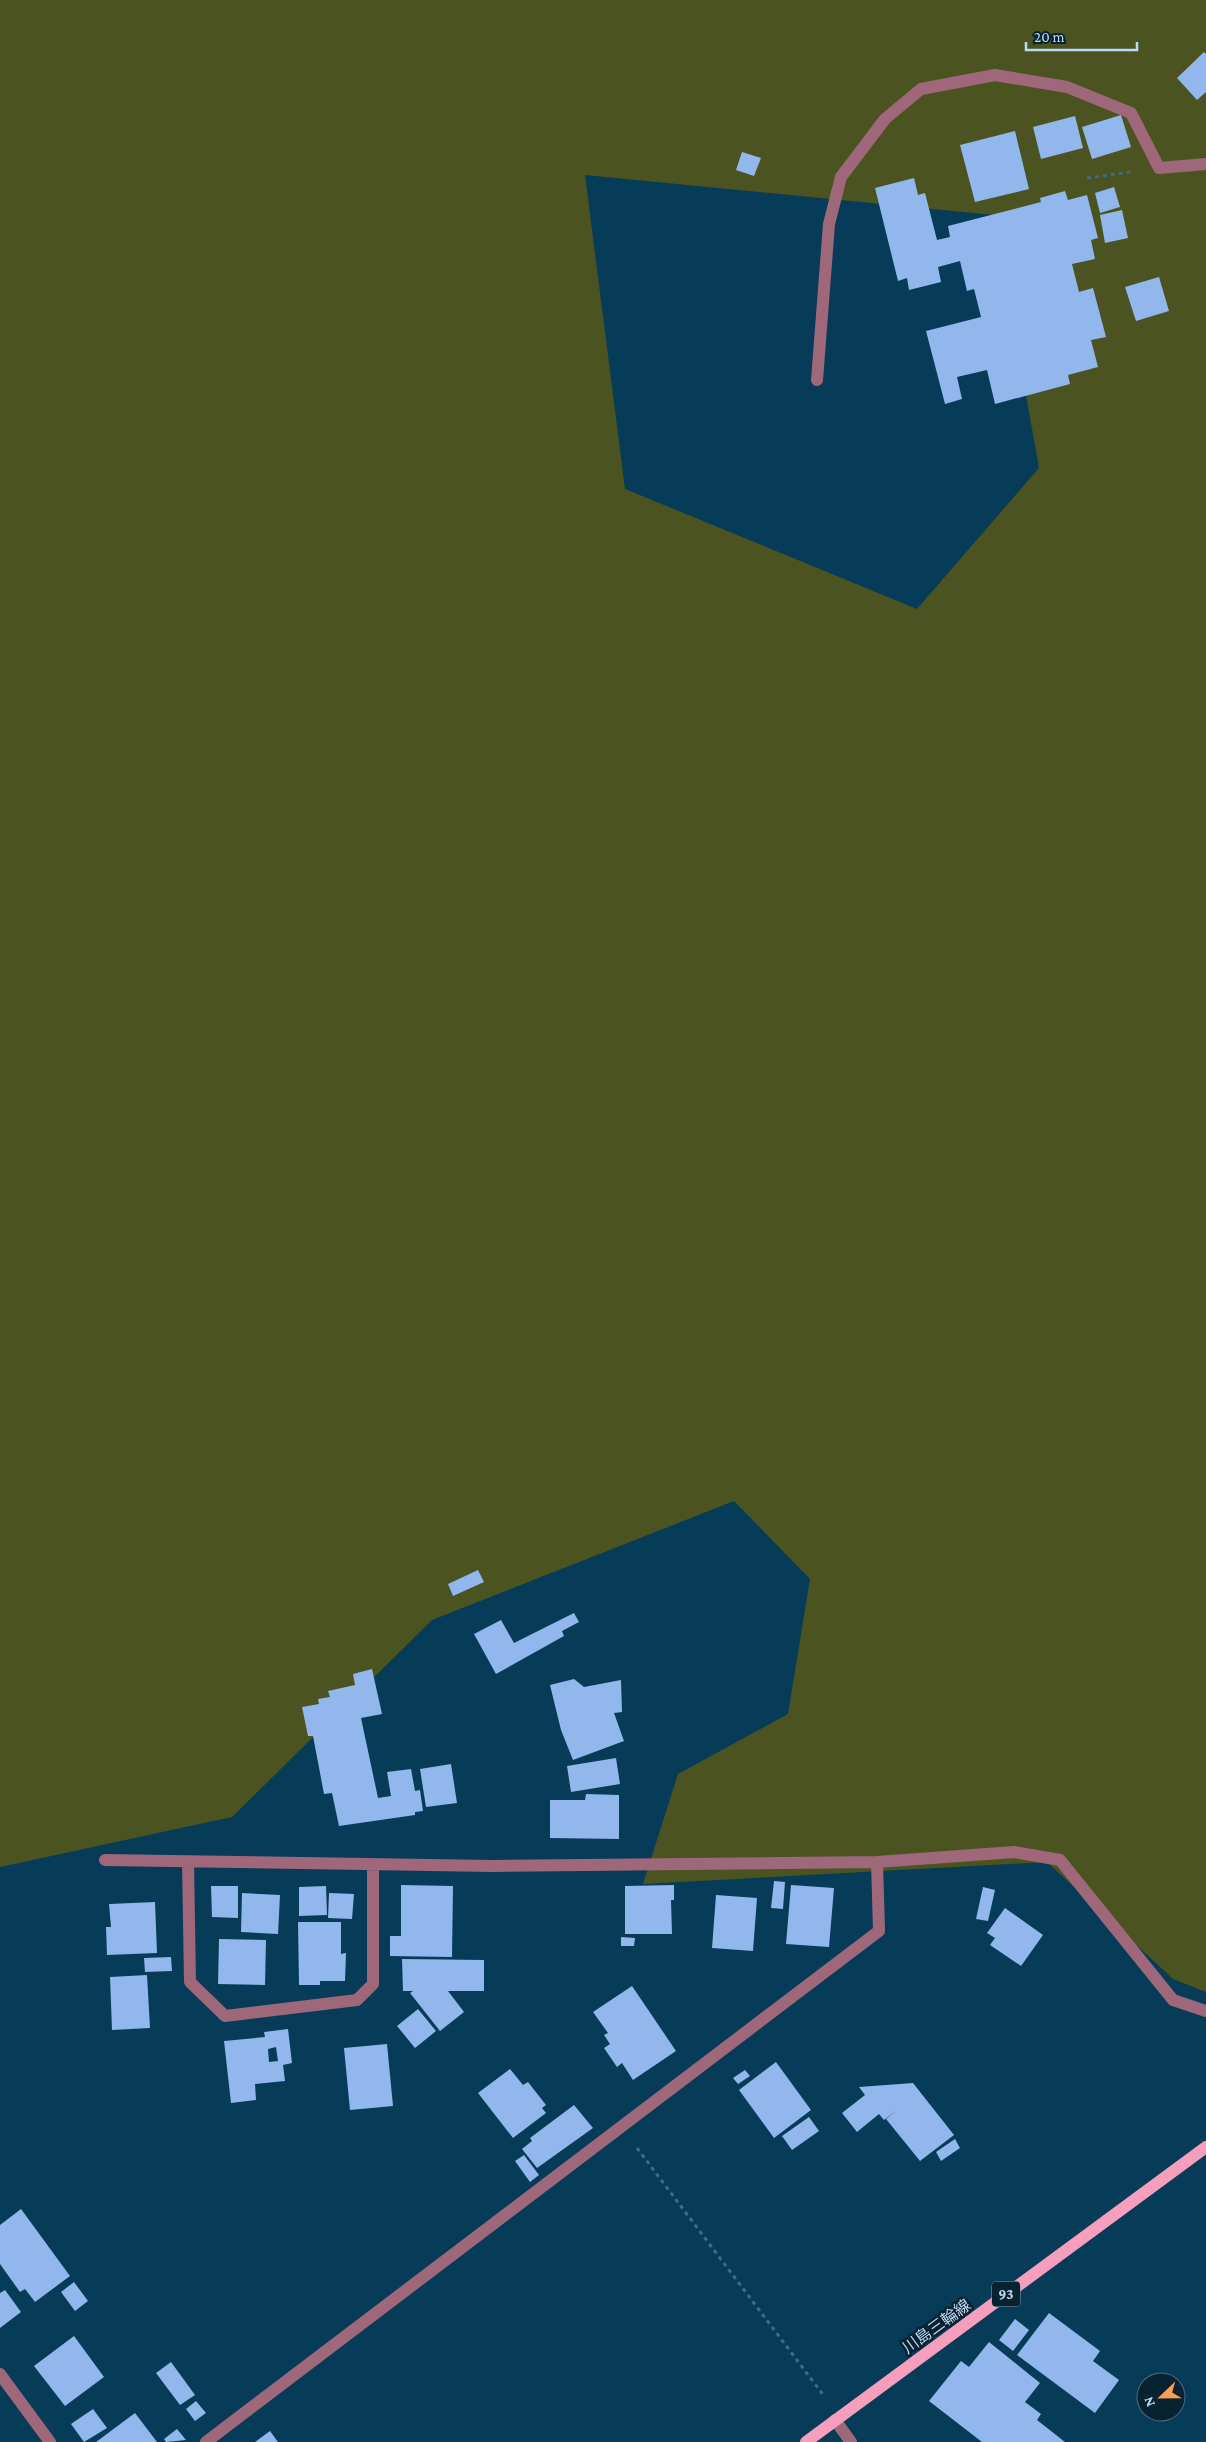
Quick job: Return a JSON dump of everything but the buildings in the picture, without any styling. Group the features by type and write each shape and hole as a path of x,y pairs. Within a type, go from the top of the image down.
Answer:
{"main road":[{"name":"川島三輪線","path":"806,2442 1206,2147"}],"street":[{"path":"817,380 829,224 841,178 885,119 921,89 994,75 1067,87 1131,113 1158,168 1206,164"},
{"path":"105,1860 493,1866 877,1862 1014,1852 1060,1860 1173,2000 1206,2010"},
{"path":"188,1862 190,1982 225,2016 357,2000 373,1984 373,1864"},
{"path":"206,2442 879,1931 877,1862"},
{"path":"0,2374 50,2442"},
{"path":"837,2418 851,2442"}],"path":[{"path":"1087,178 1158,168"},
{"path":"621,2127 837,2418"}],"green space":[{"path":"0,0 1206,0 1206,1992 1173,1979 1047,1862 643,1884 678,1774 788,1714 810,1579 734,1501 432,1620 232,1817 0,1867","holes":["585,175 994,215 1039,468 917,609 625,489"]}]}
